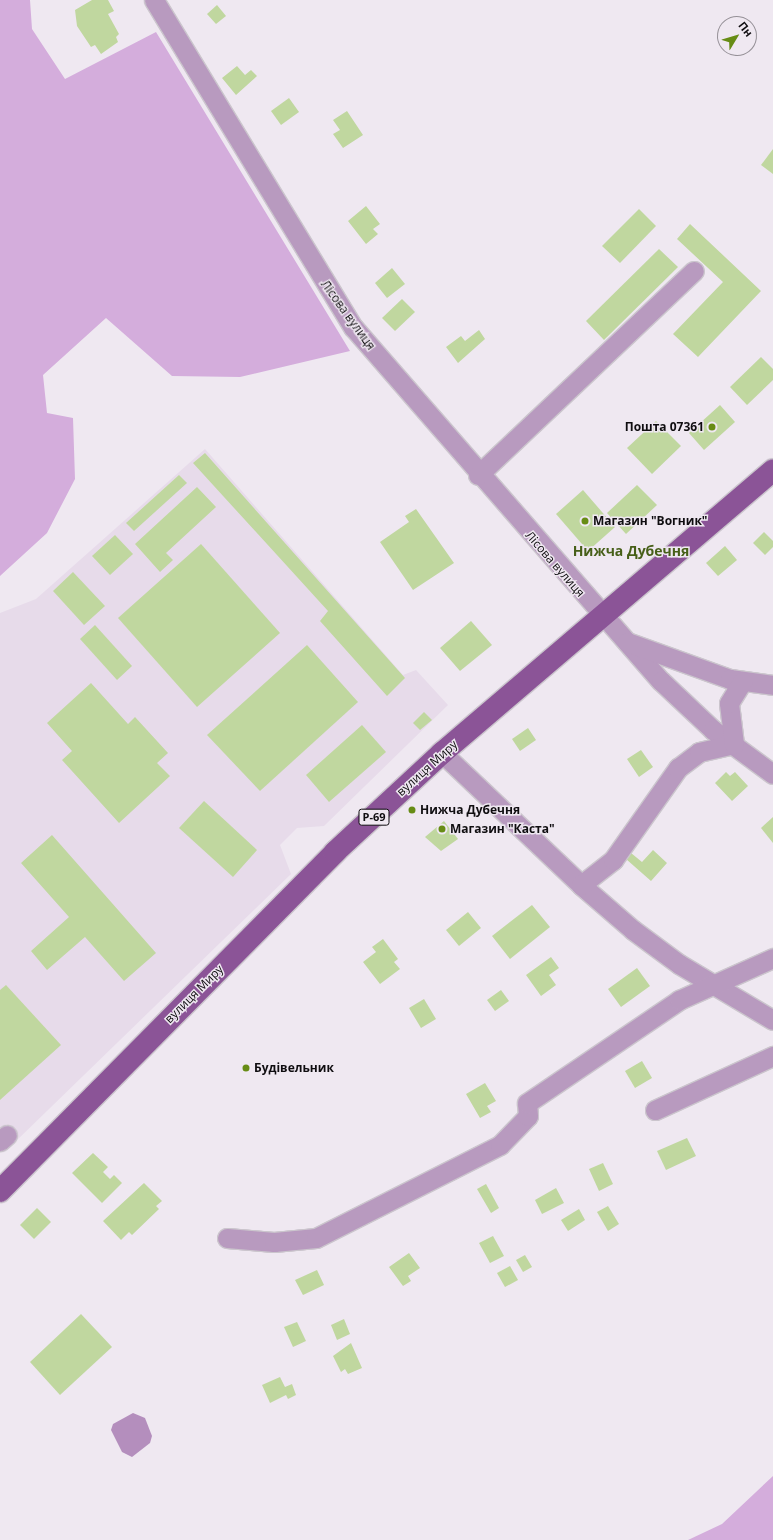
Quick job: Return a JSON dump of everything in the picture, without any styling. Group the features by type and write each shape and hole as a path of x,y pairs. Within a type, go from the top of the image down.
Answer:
{"main road":[{"name":"вулиця Миру","path":"0,1191 282,905 442,753 773,470"}],"street":[{"name":"Лісова вулиця","path":"154,0 353,327 478,475 624,641 689,709 773,774"},
{"path":"478,475 694,271"},
{"path":"624,641 742,682 773,685"},
{"path":"581,885 613,860 678,768 699,752 734,744 729,703 742,682"},
{"path":"442,753 581,885 673,960 773,1020"},
{"path":"227,1238 274,1242 316,1238 500,1145 528,1116 527,1103 680,1000 711,984 773,958"},
{"path":"655,1110 773,1056"}],"shaded area":[{"path":"0,0 30,0 32,29 65,79 156,32 350,351 240,377 172,376 106,318 43,375 47,413 73,418 75,479 47,533 0,576"},
{"path":"205,449 403,675 416,670 448,705 324,826 297,828 280,845 291,874 14,1143 0,1128 0,613 36,599"},
{"path":"133,1413 145,1418 152,1436 150,1443 132,1457 122,1452 111,1430 113,1424"},
{"path":"773,1476 773,1540 688,1540 722,1524"}],"building":[{"path":"92,0 108,0 114,11 108,14 119,34 116,37 118,42 101,54 95,45 91,47 77,26 75,10"},
{"path":"217,5 226,16 216,24 207,14"},
{"path":"237,66 245,75 251,70 257,76 236,95 222,78"},
{"path":"289,98 299,112 281,125 271,111"},
{"path":"347,111 363,135 343,148 333,134 340,130 333,120"},
{"path":"773,149 773,174 761,165"},
{"path":"366,206 380,224 373,229 378,234 366,244 348,221"},
{"path":"639,209 656,226 620,263 602,246"},
{"path":"690,224 761,291 698,357 673,334 723,282 677,239"},
{"path":"659,249 678,267 604,340 586,321"},
{"path":"392,268 405,284 387,298 375,283"},
{"path":"402,299 415,312 395,331 382,318"},
{"path":"479,330 485,339 458,363 446,347 461,336 465,341"},
{"path":"761,357 773,369 773,380 747,405 730,387"},
{"name":"Пошта 07361","path":"720,405 735,422 704,450 689,433"},
{"path":"656,421 681,446 652,474 627,448"},
{"path":"205,453 405,678 387,696 320,621 328,611 193,463"},
{"path":"179,475 187,483 134,531 126,523"},
{"path":"637,485 657,505 626,534 607,513"},
{"path":"197,487 216,507 166,553 173,560 160,572 135,544"},
{"name":"Магазин \"Вогник\"","path":"583,490 615,527 588,551 556,514"},
{"path":"416,509 454,563 413,590 380,542 409,522 405,516"},
{"path":"764,532 773,541 773,547 765,555 753,543"},
{"path":"115,535 133,554 110,575 92,556"},
{"path":"201,544 280,633 197,707 118,618"},
{"path":"725,546 737,560 718,576 706,563"},
{"path":"73,572 105,606 84,625 53,591"},
{"path":"471,621 492,645 460,671 440,648"},
{"path":"95,625 132,666 117,680 80,639"},
{"path":"307,645 358,702 260,791 207,735"},
{"path":"91,683 128,724 135,717 168,753 157,763 170,776 119,823 62,760 72,751 47,723"},
{"path":"424,712 432,720 420,730 413,723"},
{"path":"362,725 386,752 329,802 306,775"},
{"path":"528,728 536,740 520,751 512,739"},
{"path":"641,750 653,767 639,777 627,759"},
{"path":"726,772 730,776 735,772 748,786 732,801 715,783"},
{"path":"204,801 257,850 233,877 179,828"},
{"path":"773,817 773,843 761,828"},
{"name":"Магазин \"Каста\"","path":"444,821 458,839 441,851 425,837"},
{"path":"52,835 156,953 124,981 85,937 47,970 31,951 69,917 21,863"},
{"path":"653,850 667,863 651,881 626,859 631,853 642,862"},
{"path":"532,905 550,927 510,959 492,936"},
{"path":"468,912 481,928 459,946 446,930"},
{"path":"383,939 398,959 394,962 400,969 380,984 363,962 376,952 372,947"},
{"path":"551,957 559,968 549,975 556,985 541,996 526,975"},
{"path":"637,968 650,986 621,1007 608,989"},
{"path":"6,985 61,1045 0,1100 0,990"},
{"path":"501,990 509,1001 495,1011 487,1000"},
{"path":"424,999 436,1019 421,1028 409,1008"},
{"path":"642,1061 652,1078 635,1088 625,1071"},
{"path":"485,1083 496,1101 487,1106 491,1112 480,1118 466,1094"},
{"path":"687,1138 696,1156 666,1170 657,1151"},
{"path":"93,1153 108,1167 103,1172 110,1179 114,1175 122,1183 102,1203 72,1173"},
{"path":"603,1163 613,1184 599,1191 589,1169"},
{"path":"144,1183 162,1201 156,1206 159,1209 132,1235 129,1232 121,1240 103,1221"},
{"path":"486,1184 499,1208 491,1213 477,1189"},
{"path":"556,1188 564,1203 542,1214 535,1200"},
{"path":"608,1206 619,1224 608,1231 597,1212"},
{"path":"37,1208 51,1222 34,1239 20,1225"},
{"path":"579,1209 585,1220 568,1231 561,1220"},
{"path":"493,1236 504,1256 490,1263 479,1243"},
{"path":"409,1253 420,1268 408,1276 411,1281 403,1286 389,1267"},
{"path":"525,1255 532,1267 523,1272 516,1260"},
{"path":"510,1266 518,1280 505,1287 497,1273"},
{"path":"317,1270 324,1285 303,1295 295,1280"},
{"path":"81,1314 112,1347 60,1395 30,1362"},
{"path":"344,1319 350,1334 337,1340 331,1325"},
{"path":"297,1322 306,1341 293,1347 284,1327"},
{"path":"351,1343 362,1368 348,1374 345,1369 341,1372 333,1356"},
{"path":"280,1377 285,1387 292,1384 296,1395 288,1399 286,1395 270,1403 262,1385"}],"place":[{"name":"Пошта 07361","path":"712,427"},
{"name":"Магазин \"Вогник\"","path":"585,521"},
{"name":"Нижча Дубечня","path":"412,810"},
{"name":"Магазин \"Каста\"","path":"442,829"},
{"name":"Будівельник","path":"246,1068"}],"district":[{"name":"Нижча Дубечня","path":"631,551"}]}
